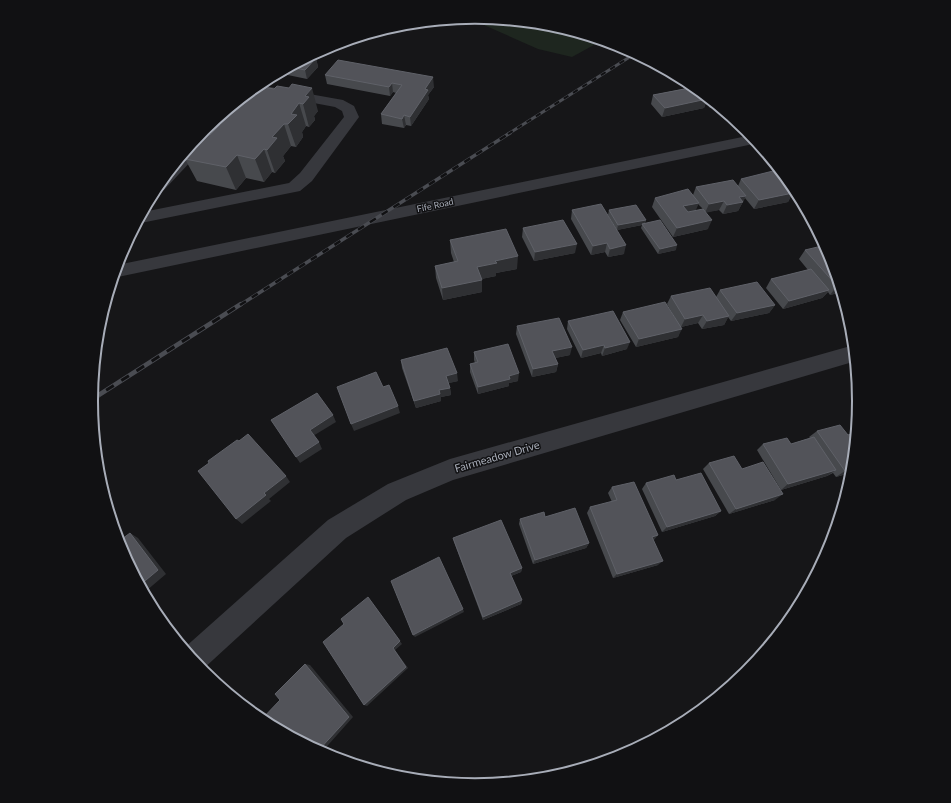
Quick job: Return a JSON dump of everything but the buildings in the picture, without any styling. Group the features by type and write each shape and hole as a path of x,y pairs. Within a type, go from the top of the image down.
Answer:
{"street":[{"path":"147,217 294,188 306,177 352,117 351,111 346,106 338,103 264,90"},
{"name":"Fife Road","path":"122,271 747,141"},
{"name":"Fairmeadow Drive","path":"197,655 337,529 397,492 450,470 850,354"}],"shaded area":[{"path":"482,24 525,27 549,31 596,44 572,57 538,49"}],"railway":[{"path":"508,134 629,57"},
{"path":"240,305 510,133"},
{"path":"98,395 241,304"}]}
